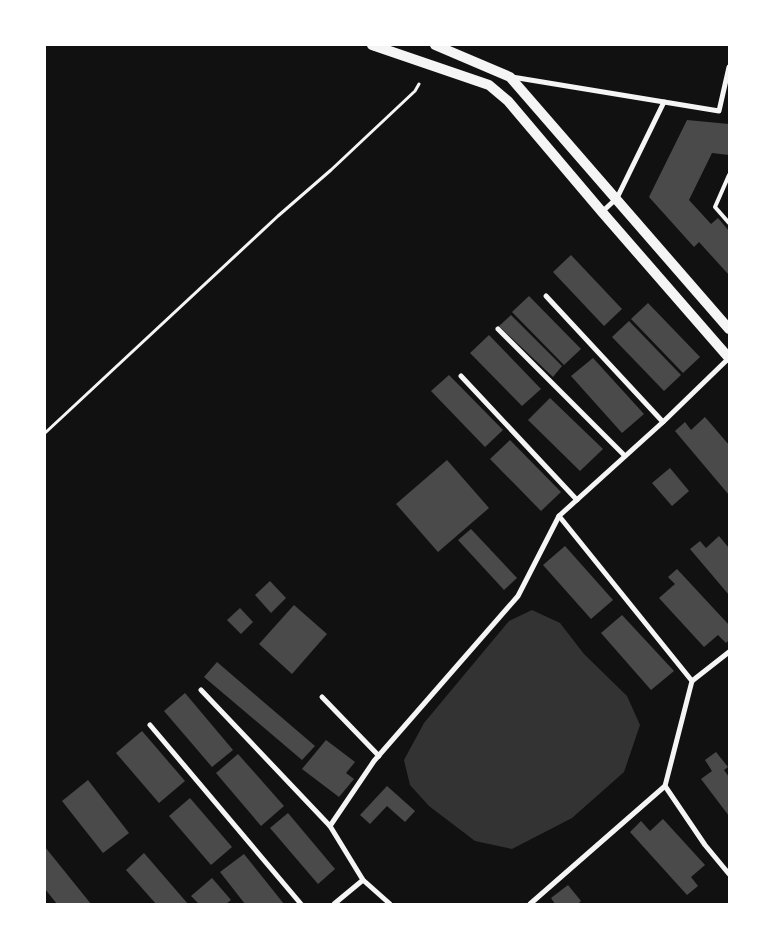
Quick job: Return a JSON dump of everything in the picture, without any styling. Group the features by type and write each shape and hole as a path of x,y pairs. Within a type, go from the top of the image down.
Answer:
{"main road":[{"path":"372,45 488,85 499,92 729,358"},
{"path":"435,45 510,77 729,328"}],"street":[{"path":"510,77 719,111 729,67"},
{"path":"602,212 616,198 664,102"},
{"path":"546,296 663,422"},
{"path":"498,329 625,456"},
{"path":"330,826 379,756 518,596 559,516 663,422 729,358"},
{"path":"461,376 578,500"},
{"path":"559,516 692,681"},
{"path":"530,904 665,786 692,681 729,652"},
{"path":"201,690 330,826 363,880 390,904"},
{"path":"322,697 379,756"},
{"path":"150,725 301,904"},
{"path":"665,786 705,845 729,874"},
{"path":"334,904 363,880"}],"lane":[{"path":"729,175 715,207 729,222"}],"path":[{"path":"45,433 278,216 331,170 419,84"}],"shaded area":[{"path":"532,610 560,623 584,654 627,696 640,725 624,772 572,818 512,849 475,841 429,806 410,785 404,760 424,723 509,621"}],"building":[{"path":"687,120 729,124 729,155 712,153 689,200 711,224 718,218 729,231 729,275 699,242 694,247 649,197"},
{"path":"571,255 622,309 604,326 553,272"},
{"path":"529,296 581,349 564,365 512,312"},
{"path":"648,303 700,357 683,373 631,319"},
{"path":"511,315 562,366 553,377 499,326"},
{"path":"629,321 681,375 664,391 612,337"},
{"path":"489,335 541,389 522,406 470,353"},
{"path":"593,358 644,414 622,433 571,376"},
{"path":"449,375 503,430 485,447 431,391"},
{"path":"550,398 603,449 580,471 528,420"},
{"path":"705,417 729,445 729,495 675,431 685,422 691,430"},
{"path":"510,440 561,492 541,511 490,459"},
{"path":"447,460 489,508 438,552 396,504"},
{"path":"670,468 689,491 672,506 652,483"},
{"path":"471,529 517,578 504,590 458,540"},
{"path":"719,536 729,548 729,595 690,549 700,541 706,548"},
{"path":"565,546 613,600 591,619 543,565"},
{"path":"677,569 729,625 729,640 726,643 718,635 704,647 659,598 675,584 668,577"},
{"path":"270,581 286,598 271,613 255,595"},
{"path":"294,605 327,634 292,674 259,644"},
{"path":"240,608 253,622 241,634 227,620"},
{"path":"622,615 674,671 651,690 601,633"},
{"path":"217,662 315,746 302,760 204,677"},
{"path":"185,693 233,750 212,767 164,711"},
{"path":"142,731 185,781 159,803 116,753"},
{"path":"326,740 355,762 346,773 354,779 339,797 302,769"},
{"path":"716,752 728,767 724,770 729,777 729,816 701,779 712,771 705,760"},
{"path":"238,754 284,806 261,826 216,773"},
{"path":"88,780 129,833 103,853 62,801"},
{"path":"387,786 415,811 405,822 387,806 370,824 360,815"},
{"path":"190,798 232,847 211,865 169,816"},
{"path":"288,813 335,869 318,884 270,828"},
{"path":"663,819 705,865 691,877 698,886 687,895 630,832 641,821 650,831"},
{"path":"45,847 91,904 57,904 45,889"},
{"path":"144,853 188,904 156,904 126,870"},
{"path":"244,854 284,904 245,904 220,872"},
{"path":"212,878 231,900 226,904 199,904 191,896"},
{"path":"568,885 581,901 578,904 555,904 551,898"}]}
